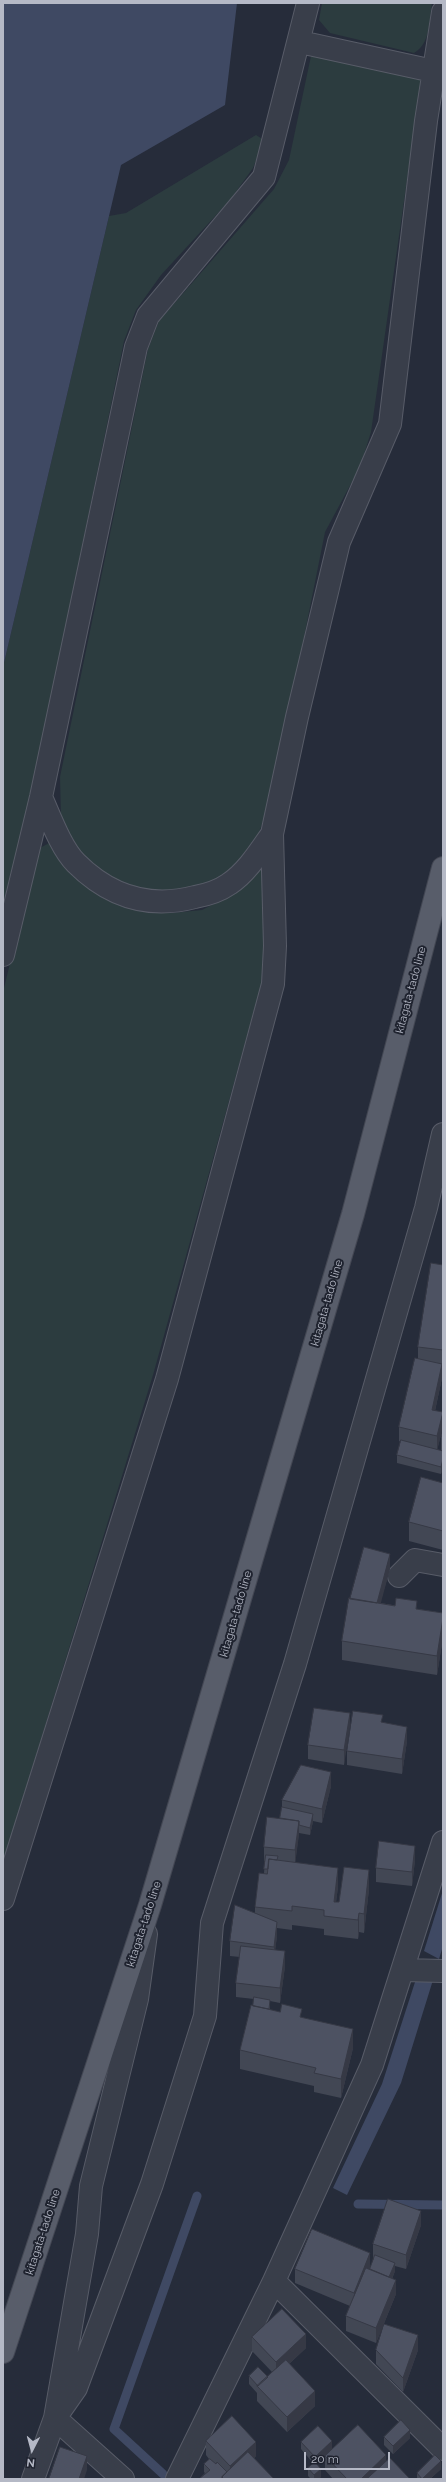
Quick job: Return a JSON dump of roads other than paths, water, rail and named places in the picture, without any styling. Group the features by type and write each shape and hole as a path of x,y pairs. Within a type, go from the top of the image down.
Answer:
{"main road":[{"name":"kitagata-tado line","path":"3,2352 150,1905 353,1214 443,868"}],"street":[{"path":"3,955 41,797 136,346 148,316 264,177 300,42 308,3"},
{"path":"3,1899 167,1379 272,984 275,946 272,834 297,716 339,542 390,424 433,71 443,12"},
{"path":"300,42 433,71"},
{"path":"41,797 56,831 75,863 102,885 148,903 182,901 206,895 229,884 249,864 272,834"},
{"path":"55,2418 76,2388 152,2184 205,2016 212,1923 296,1664 426,1208 443,1134"},
{"path":"399,1576 415,1560 443,1565"},
{"path":"177,2479 274,2281 372,2065 404,1970 443,1842"},
{"path":"33,2479 55,2418 87,2234 91,2186 137,1999 150,1905"},
{"path":"404,1970 443,1970"},
{"path":"274,2281 440,2442"},
{"path":"55,2418 123,2479"}],"water":[{"path":"3,3 237,3 225,105 121,165 3,667"},
{"path":"443,1890 443,1946 439,1959 424,1951"},
{"path":"416,1979 433,1980 401,2083 347,2195 333,2188 382,2084"}],"waterway":[{"path":"163,2474 114,2429 197,2196"},
{"path":"358,2204 443,2205"}]}
